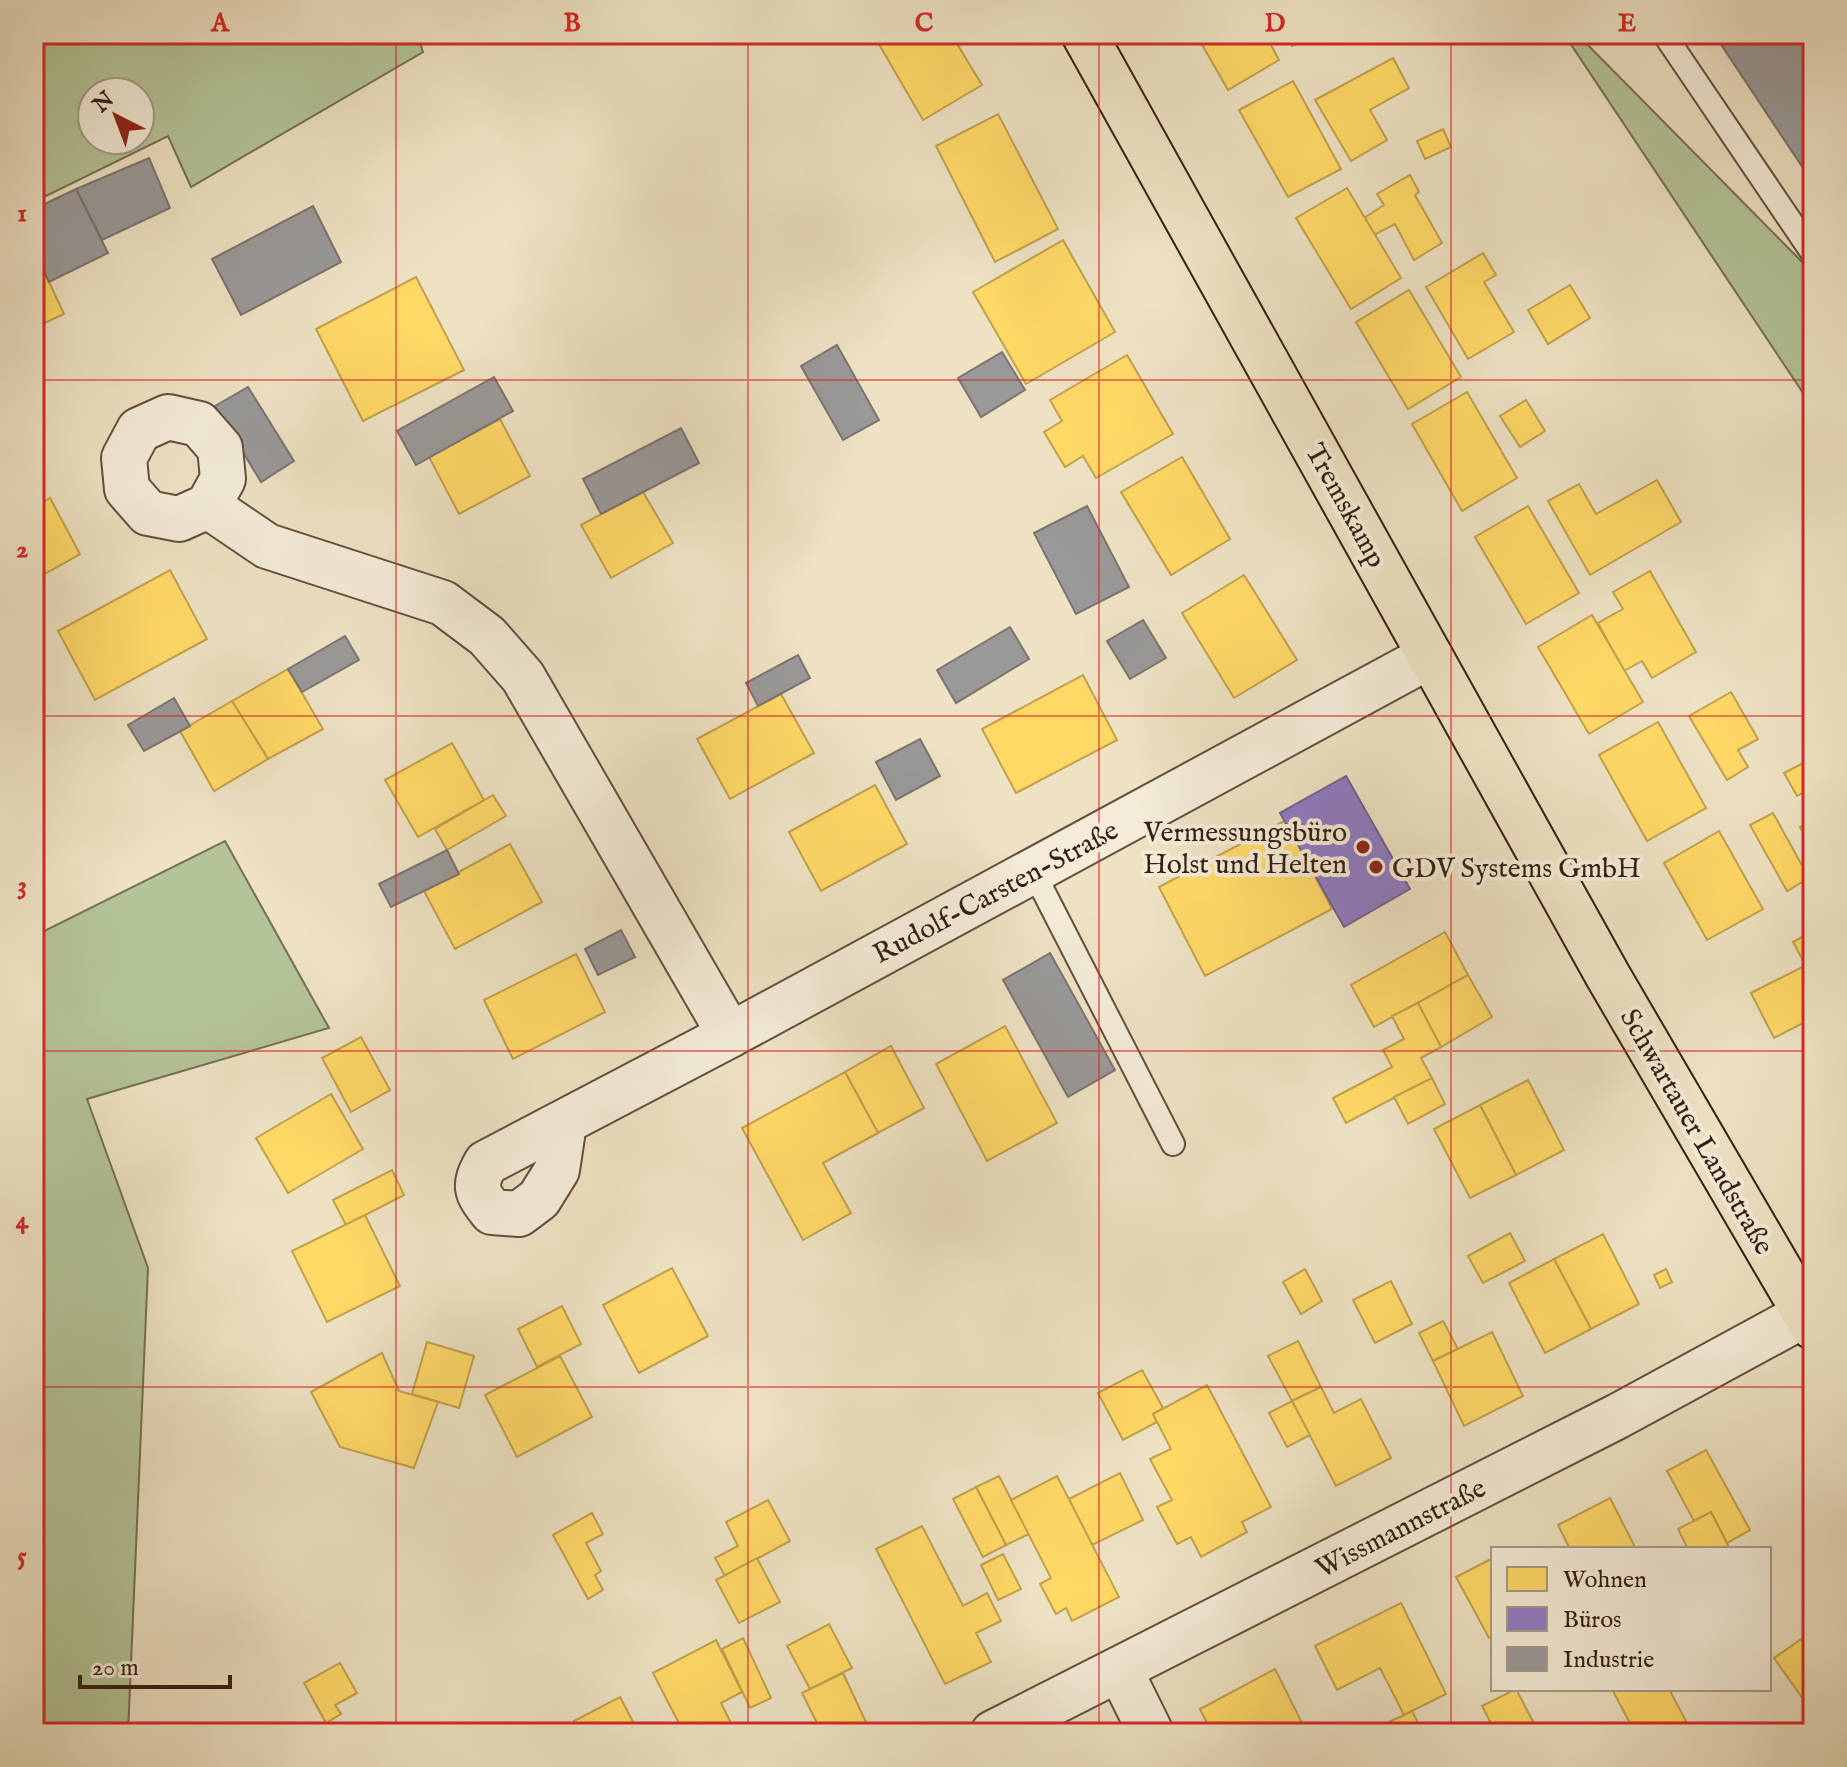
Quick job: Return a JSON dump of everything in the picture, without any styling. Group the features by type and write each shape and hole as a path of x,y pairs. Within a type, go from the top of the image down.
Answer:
{"main road":[{"name":"Tremskamp","path":"1084,34 1608,976"},
{"name":"Schwartauer Landstraße","path":"1608,976 1808,1321"}],"street":[{"path":"208,506 267,546 443,603 487,636 523,677 730,1035"},
{"name":"Rudolf-Carsten-Straße","path":"564,1123 1430,656"},
{"name":"Wissmannstraße","path":"993,1733 1808,1321"},
{"path":"1120,1670 1151,1733"}],"lane":[{"path":"1664,34 1813,254"},
{"path":"1033,871 1173,1144"}],"green space":[{"path":"34,34 195,34 202,44 220,34 417,34 423,52 191,187 168,136 156,142 156,76 76,76 76,156 127,156 34,202"},
{"path":"1564,34 1577,34 1813,273 1813,408"},
{"path":"225,841 329,1028 87,1099 148,1268 128,1733 34,1733 34,936"}],"building: Wohnen":[{"path":"873,34 951,34 982,85 923,120"},
{"path":"1196,34 1265,34 1279,60 1228,90"},
{"path":"1285,34 1312,34 1292,46"},
{"path":"1393,58 1409,88 1370,110 1387,140 1351,161 1315,100"},
{"path":"1293,81 1341,169 1288,197 1239,110"},
{"path":"998,114 1058,229 995,262 936,146"},
{"path":"1443,129 1451,147 1425,159 1417,141"},
{"path":"1410,175 1419,192 1415,195 1442,243 1414,260 1395,224 1374,235 1364,218 1384,205 1377,194"},
{"path":"1347,188 1401,278 1351,309 1296,218"},
{"path":"1063,240 1115,332 1026,384 973,292"},
{"path":"1483,253 1496,275 1484,282 1514,332 1468,359 1426,287"},
{"path":"37,256 64,314 34,328 34,257"},
{"path":"416,277 464,370 363,421 316,329"},
{"path":"1570,285 1590,318 1548,344 1528,310"},
{"path":"1409,290 1461,377 1408,409 1356,322"},
{"path":"1127,355 1173,434 1096,478 1083,456 1065,467 1044,432 1062,421 1050,400"},
{"path":"1467,392 1517,478 1462,511 1412,424"},
{"path":"1526,400 1545,431 1520,447 1500,416"},
{"path":"500,419 530,476 459,514 429,457"},
{"path":"1182,457 1230,539 1171,575 1121,492"},
{"path":"1657,480 1681,522 1590,575 1548,501 1579,484 1596,514"},
{"path":"643,492 673,543 611,578 581,525"},
{"path":"50,498 80,554 34,580 34,507"},
{"path":"1528,506 1579,593 1526,624 1475,537"},
{"path":"170,570 207,639 95,700 58,631"},
{"path":"1650,571 1696,652 1652,678 1642,661 1624,671 1598,623 1623,609 1613,592"},
{"path":"1244,575 1297,660 1234,698 1182,613"},
{"path":"1592,615 1643,702 1589,734 1538,647"},
{"path":"288,669 323,729 268,759 232,701"},
{"path":"1083,675 1117,740 1016,793 982,729"},
{"path":"1731,692 1758,739 1738,750 1748,767 1727,780 1689,716"},
{"path":"781,694 814,753 730,799 697,739"},
{"path":"232,701 268,759 214,791 180,731"},
{"path":"1658,722 1706,808 1647,841 1599,755"},
{"path":"452,743 484,800 418,837 385,780"},
{"path":"1813,758 1813,787 1797,796 1784,773"},
{"path":"875,785 907,844 821,891 789,832"},
{"path":"493,795 506,816 447,850 435,829"},
{"path":"1773,813 1809,878 1787,891 1750,825"},
{"path":"1813,819 1813,850 1800,827"},
{"path":"1286,820 1332,909 1205,976 1159,887"},
{"path":"1719,831 1763,909 1707,940 1664,863"},
{"path":"510,844 542,902 455,949 424,891"},
{"path":"1813,931 1813,979 1793,942"},
{"path":"1445,932 1468,975 1374,1027 1351,985"},
{"path":"576,954 605,1012 513,1059 484,1000"},
{"path":"1806,965 1813,979 1813,1018 1774,1038 1751,993"},
{"path":"1468,975 1492,1017 1441,1047 1418,1003"},
{"path":"1418,1003 1441,1047 1421,1058 1432,1078 1346,1123 1333,1098 1392,1067 1383,1050 1404,1039 1392,1016"},
{"path":"1005,1026 1057,1123 987,1161 936,1064"},
{"path":"361,1037 390,1090 351,1112 322,1058"},
{"path":"891,1046 924,1108 878,1133 845,1072"},
{"path":"845,1072 878,1133 823,1163 851,1213 803,1240 742,1128"},
{"path":"1432,1078 1445,1104 1408,1124 1394,1097"},
{"path":"1528,1080 1564,1150 1516,1175 1480,1105"},
{"path":"331,1094 363,1149 288,1193 256,1138"},
{"path":"1480,1105 1516,1175 1470,1198 1434,1129"},
{"path":"392,1170 404,1195 346,1225 333,1200"},
{"path":"365,1215 400,1286 327,1322 292,1251"},
{"path":"1510,1233 1525,1261 1483,1283 1468,1256"},
{"path":"1603,1234 1639,1304 1591,1329 1554,1259"},
{"path":"1554,1259 1591,1329 1545,1353 1509,1283"},
{"path":"672,1268 708,1336 639,1373 603,1305"},
{"path":"1305,1269 1322,1301 1301,1314 1283,1282"},
{"path":"1666,1269 1672,1282 1660,1288 1654,1275"},
{"path":"1391,1281 1412,1324 1375,1343 1353,1300"},
{"path":"562,1306 581,1344 537,1367 518,1329"},
{"path":"1443,1321 1458,1349 1433,1361 1419,1333"},
{"path":"1492,1332 1523,1396 1464,1426 1433,1361"},
{"path":"1298,1341 1321,1387 1292,1401 1268,1356"},
{"path":"427,1342 474,1356 459,1408 412,1394"},
{"path":"382,1353 399,1391 438,1402 414,1468 340,1447 311,1392"},
{"path":"560,1356 592,1417 517,1457 485,1395"},
{"path":"1142,1370 1163,1408 1153,1414 1157,1422 1123,1440 1098,1393"},
{"path":"1207,1385 1271,1507 1242,1522 1247,1532 1201,1557 1191,1537 1177,1544 1157,1507 1172,1500 1150,1459 1171,1449 1153,1414"},
{"path":"1321,1387 1334,1413 1361,1399 1391,1458 1336,1486 1292,1401"},
{"path":"1292,1401 1310,1435 1287,1447 1269,1413"},
{"path":"1706,1450 1750,1530 1727,1543 1711,1512 1694,1521 1667,1471"},
{"path":"1120,1473 1143,1520 1092,1545 1069,1499"},
{"path":"999,1476 1029,1534 1006,1545 976,1487"},
{"path":"1057,1476 1119,1597 1072,1621 1066,1608 1056,1614 1040,1584 1051,1578 1011,1500"},
{"path":"976,1487 1006,1545 983,1557 953,1499"},
{"path":"1610,1498 1635,1547 1569,1547 1558,1525"},
{"path":"768,1500 790,1541 725,1576 715,1558 738,1546 726,1522"},
{"path":"1711,1512 1729,1547 1687,1547 1678,1529"},
{"path":"592,1513 603,1534 586,1543 601,1571 595,1575 603,1590 588,1599 553,1535"},
{"path":"922,1526 963,1606 987,1593 1001,1621 976,1633 991,1662 945,1684 876,1549"},
{"path":"1003,1554 1021,1589 998,1600 981,1565"},
{"path":"757,1558 780,1602 739,1623 716,1580"},
{"path":"1491,1559 1491,1637 1489,1638 1456,1577"},
{"path":"1401,1603 1446,1694 1404,1715 1380,1668 1337,1690 1315,1646"},
{"path":"829,1624 852,1668 810,1689 787,1646"},
{"path":"743,1638 771,1698 750,1708 722,1649"},
{"path":"1801,1639 1813,1654 1813,1713 1774,1658"},
{"path":"716,1640 742,1692 721,1703 736,1733 684,1733 653,1673"},
{"path":"340,1663 357,1693 335,1705 341,1714 326,1723 304,1683"},
{"path":"1275,1669 1307,1733 1212,1733 1200,1709"},
{"path":"843,1673 866,1722 843,1733 822,1733 802,1693"},
{"path":"1517,1691 1539,1733 1496,1733 1482,1706"},
{"path":"1613,1691 1670,1691 1686,1721 1663,1733 1635,1733"},
{"path":"620,1697 639,1733 580,1733 574,1721"},
{"path":"1412,1711 1422,1731 1365,1733 1404,1715"}],"building: Büros":[{"path":"1346,776 1410,889 1344,927 1280,813"}],"building: Industrie":[{"path":"1714,34 1813,34 1813,183"},
{"path":"149,158 170,208 102,240 76,189"},
{"path":"76,189 108,253 49,282 34,250 34,209"},
{"path":"313,206 341,262 241,315 212,259"},
{"path":"837,345 879,420 843,440 801,366"},
{"path":"1002,352 1025,390 981,417 958,378"},
{"path":"494,377 513,411 416,465 397,431"},
{"path":"248,387 294,461 261,482 215,406"},
{"path":"681,428 699,463 601,514 583,479"},
{"path":"1087,506 1129,587 1076,614 1034,533"},
{"path":"1143,620 1166,658 1130,679 1107,641"},
{"path":"1010,627 1029,659 956,703 937,670"},
{"path":"345,636 359,660 302,692 288,669"},
{"path":"798,655 810,678 758,706 746,683"},
{"path":"174,698 190,726 144,751 128,725"},
{"path":"920,739 940,776 896,800 876,762"},
{"path":"447,850 459,874 391,907 379,884"},
{"path":"621,930 635,957 598,975 585,949"},
{"path":"1050,953 1115,1070 1068,1097 1003,980"}],"place":[{"name":"Vermessungsbüro Holst und Helten","path":"1363,847"},
{"name":"GDV Systems GmbH","path":"1376,867"}]}
